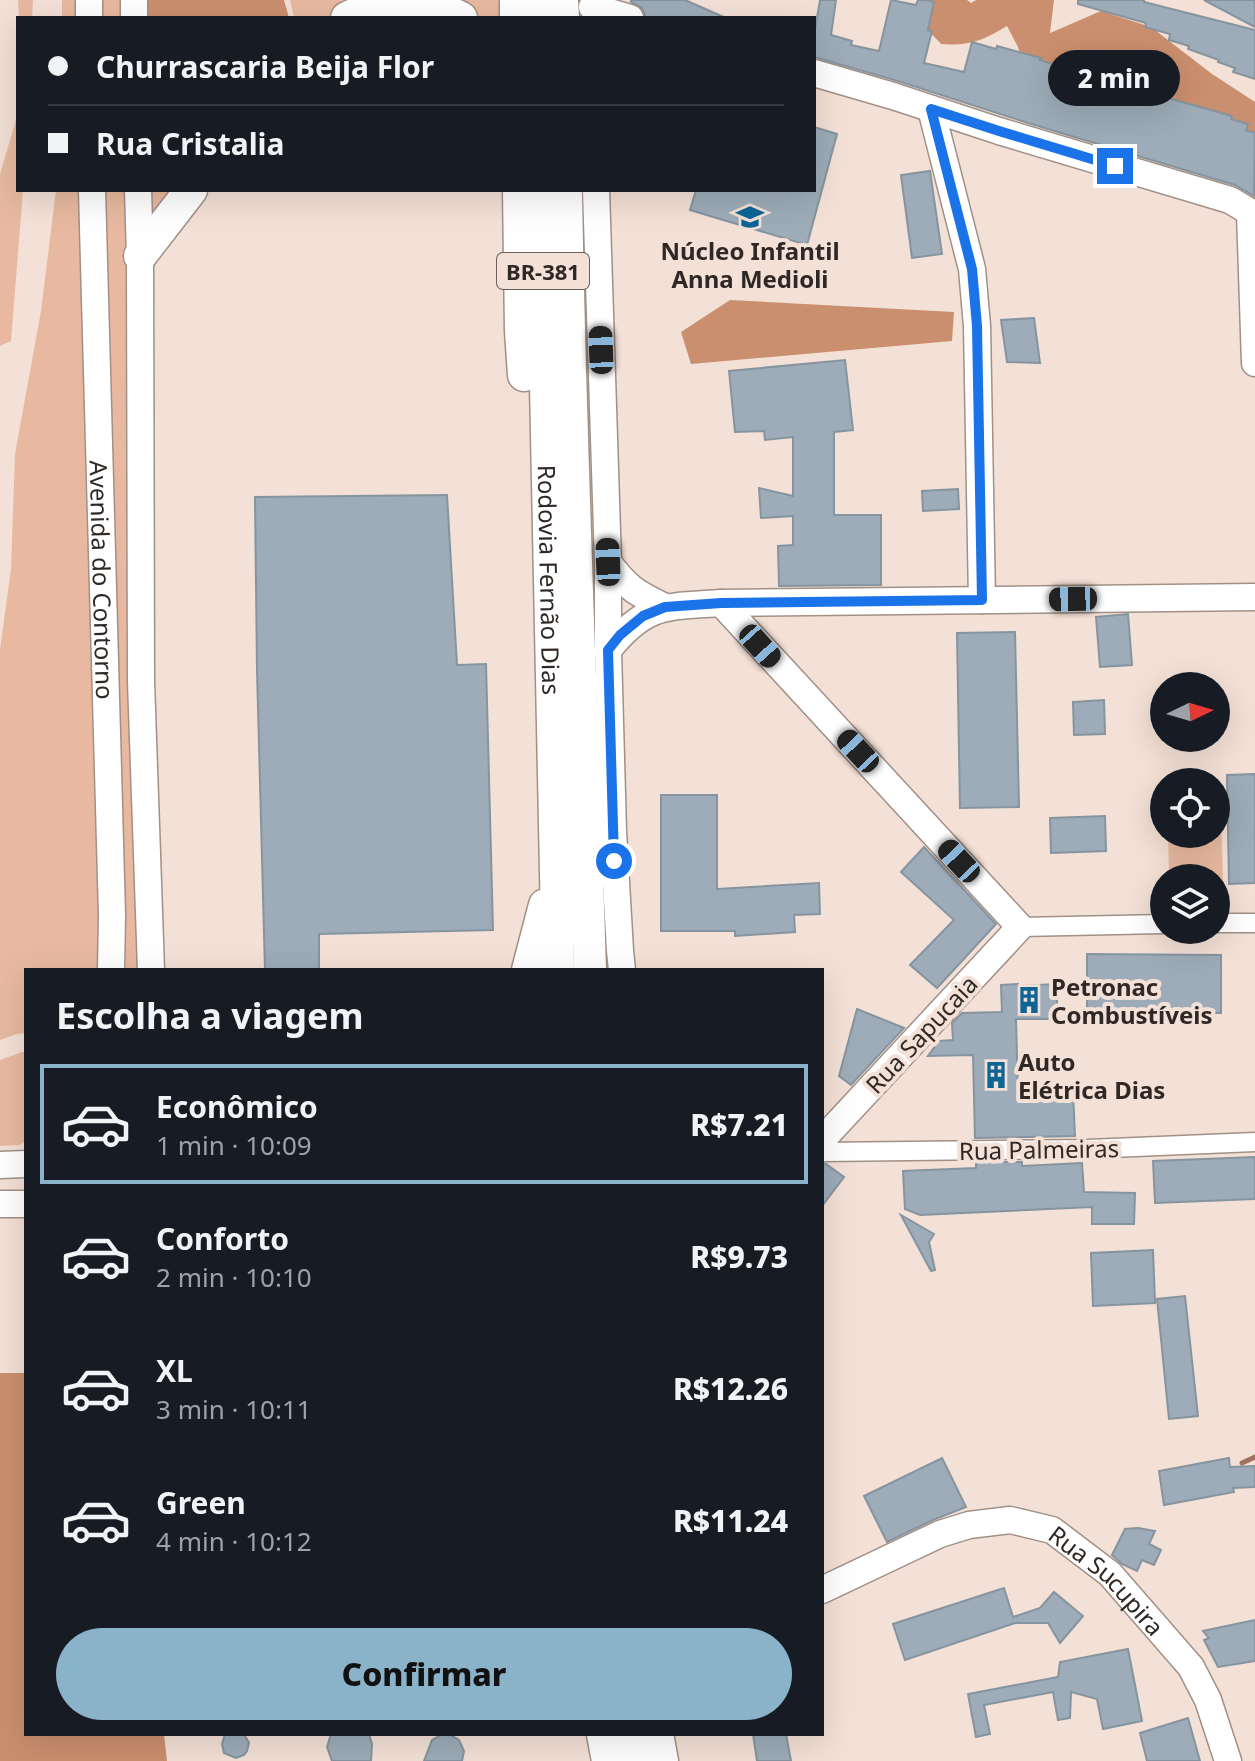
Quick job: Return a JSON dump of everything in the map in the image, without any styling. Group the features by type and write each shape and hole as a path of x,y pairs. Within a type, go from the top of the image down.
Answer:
{"highway":[{"path":"351,16 393,3 426,3 458,16"},
{"path":"140,256 189,192"},
{"path":"519,192 521,331 529,461 549,618"},
{"name":"Rodovia Fernão Dias","path":"542,192 558,968"},
{"name":"Rodovia Fernão Dias","path":"566,192 590,968"},
{"name":"BR-381","path":"529,968 545,912 553,794"},
{"path":"603,1736 608,1761"},
{"path":"626,1736 631,1761"},
{"path":"657,1736 662,1761"},
{"path":"667,1736 670,1761"}],"street":[{"path":"580,9 619,16"},
{"path":"816,74 1230,200 1253,214 1255,363"},
{"path":"931,109 972,269 977,326 982,600"},
{"name":"Avenida do Contorno","path":"92,192 111,968"},
{"name":"Avenida do Contorno","path":"138,192 141,681 151,968"},
{"name":"BR-381","path":"596,192 613,831 622,968"},
{"path":"608,562 622,582 641,596 665,607"},
{"path":"608,650 643,616 665,607 721,603 1255,597"},
{"path":"721,603 1020,927 1150,924"},
{"path":"1230,923 1255,923"},
{"name":"Rua Sapucaia","path":"824,1138 1020,927"},
{"name":"Rua Palmeiras","path":"824,1152 1088,1149 1255,1142"},
{"path":"0,1165 24,1164"},
{"path":"0,1204 24,1204"},
{"name":"Rua Sucupira","path":"824,1589 940,1534 969,1525 1010,1520 1052,1530 1110,1574 1191,1667 1208,1700 1228,1761"}],"shaded area":[{"path":"18,0 33,0 32,16 19,16"},
{"path":"62,0 79,0 79,16 62,16"},
{"path":"102,0 125,0 125,16 102,16"},
{"path":"147,0 284,0 288,16 148,16"},
{"path":"290,0 383,0 351,16 294,16"},
{"path":"453,0 502,0 502,16 470,16"},
{"path":"930,0 967,0 971,3 976,0 1054,0 1050,33 1101,11 1151,27 1212,74 1255,102 1255,135 1222,132 1021,60 1007,26 976,41 941,44 924,26 925,4"},
{"path":"16,120 16,192 23,192 11,341 0,346 0,174"},
{"path":"56,192 84,192 99,968 24,968 24,1033 0,1040 0,650 11,569 15,454 41,311"},
{"path":"101,192 128,192 137,968 126,968"},
{"path":"147,192 175,192 149,223"},
{"path":"730,300 954,312 952,341 691,364 681,332"},
{"path":"1168,848 1222,848 1222,864 1169,864"},
{"path":"24,1052 24,1142 20,1145 0,1146 0,1060"},
{"path":"0,1373 24,1373 24,1736 164,1736 167,1761 0,1761"}],"building":[{"path":"685,0 721,16 645,16 642,8 631,2"},
{"path":"820,0 836,0 831,35 852,41 851,45 879,51 891,0 916,5 918,0 926,0 934,2 928,30 932,31 924,63 964,72 972,42 996,49 997,46 1041,58 1083,77 1232,116 1231,119 1248,124 1246,130 1255,133 1254,196 1235,185 816,58"},
{"path":"1078,0 1144,0 1255,30 1255,79 1233,72 1235,68 1188,49 1189,46 1169,40 1170,34 1145,27 1146,23 1078,4"},
{"path":"1204,0 1255,0 1255,27"},
{"path":"816,128 837,134 807,245 690,210 695,192 816,192"},
{"path":"930,171 942,254 912,258 901,175"},
{"path":"1034,318 1040,363 1007,362 1001,320"},
{"path":"845,360 853,430 834,432 834,515 881,515 881,585 779,586 778,546 793,545 793,516 761,518 759,488 793,496 793,437 765,440 764,431 735,432 729,371"},
{"path":"958,489 959,509 923,511 922,491"},
{"path":"447,495 457,665 486,664 493,930 319,934 319,968 265,968 255,497"},
{"path":"1128,614 1132,665 1100,667 1096,617"},
{"path":"1015,632 1019,807 960,808 957,633"},
{"path":"1104,700 1105,734 1074,735 1073,702"},
{"path":"1255,774 1255,883 1230,884 1230,775"},
{"path":"661,795 717,795 717,889 819,883 820,914 794,915 795,932 735,936 735,931 661,931"},
{"path":"1105,816 1106,851 1051,853 1050,818"},
{"path":"924,847 996,924 937,988 910,965 954,920 901,872"},
{"path":"1087,954 1221,955 1221,1013 1087,1012"},
{"path":"1056,984 1058,1019 1016,1019 1018,1094 1073,1092 1075,1136 975,1138 973,1055 928,1056 939,1041 953,1040 952,1023 962,1013 1002,1012 1001,985"},
{"path":"857,1009 904,1028 851,1085 839,1076"},
{"path":"1255,1157 1255,1199 1155,1203 1153,1161"},
{"path":"976,1162 1022,1162 1022,1166 1082,1163 1084,1192 1135,1193 1134,1224 1092,1224 1092,1207 920,1215 905,1209 903,1171 976,1168"},
{"path":"824,1164 844,1177 824,1203"},
{"path":"901,1215 934,1234 929,1242 935,1270 931,1271"},
{"path":"1153,1250 1155,1303 1093,1306 1091,1253"},
{"path":"1185,1296 1198,1416 1169,1419 1157,1299"},
{"path":"942,1458 966,1507 887,1542 864,1496"},
{"path":"1229,1458 1230,1467 1255,1466 1255,1487 1233,1488 1234,1492 1164,1505 1159,1471"},
{"path":"1125,1529 1155,1531 1149,1544 1161,1550 1154,1565 1142,1560 1137,1571 1112,1555"},
{"path":"1004,1588 1013,1617 1040,1608 1054,1592 1083,1616 1060,1643 1048,1623 1015,1623 905,1660 893,1624"},
{"path":"1255,1620 1255,1661 1218,1667 1204,1640 1209,1638 1203,1631"},
{"path":"1128,1649 1142,1721 1103,1729 1097,1699 1071,1692 1070,1718 1058,1720 1053,1692 984,1705 990,1734 976,1737 968,1694 1058,1677 1060,1662"},
{"path":"1188,1718 1200,1761 1147,1761 1140,1733"},
{"path":"224,1736 245,1736 249,1743 244,1755 236,1758 224,1753"},
{"path":"330,1736 370,1736 371,1761 332,1761 327,1747"},
{"path":"439,1736 452,1736 459,1740 464,1751 462,1761 424,1761 432,1740"},
{"path":"753,1736 786,1736 791,1761 757,1761"}],"waterway":[{"path":"1242,1463 1255,1457"}],"place":[{"name":"Núcleo Infantil Anna Medioli","path":"750,217"},
{"name":"Petronac Combustíveis","path":"1029,1000"},
{"name":"Auto Elétrica Dias","path":"996,1075"}],"route":[{"path":"614,861 608,650 643,616 665,607 721,603 982,600 977,326 972,269 931,109 1115,166"}]}
